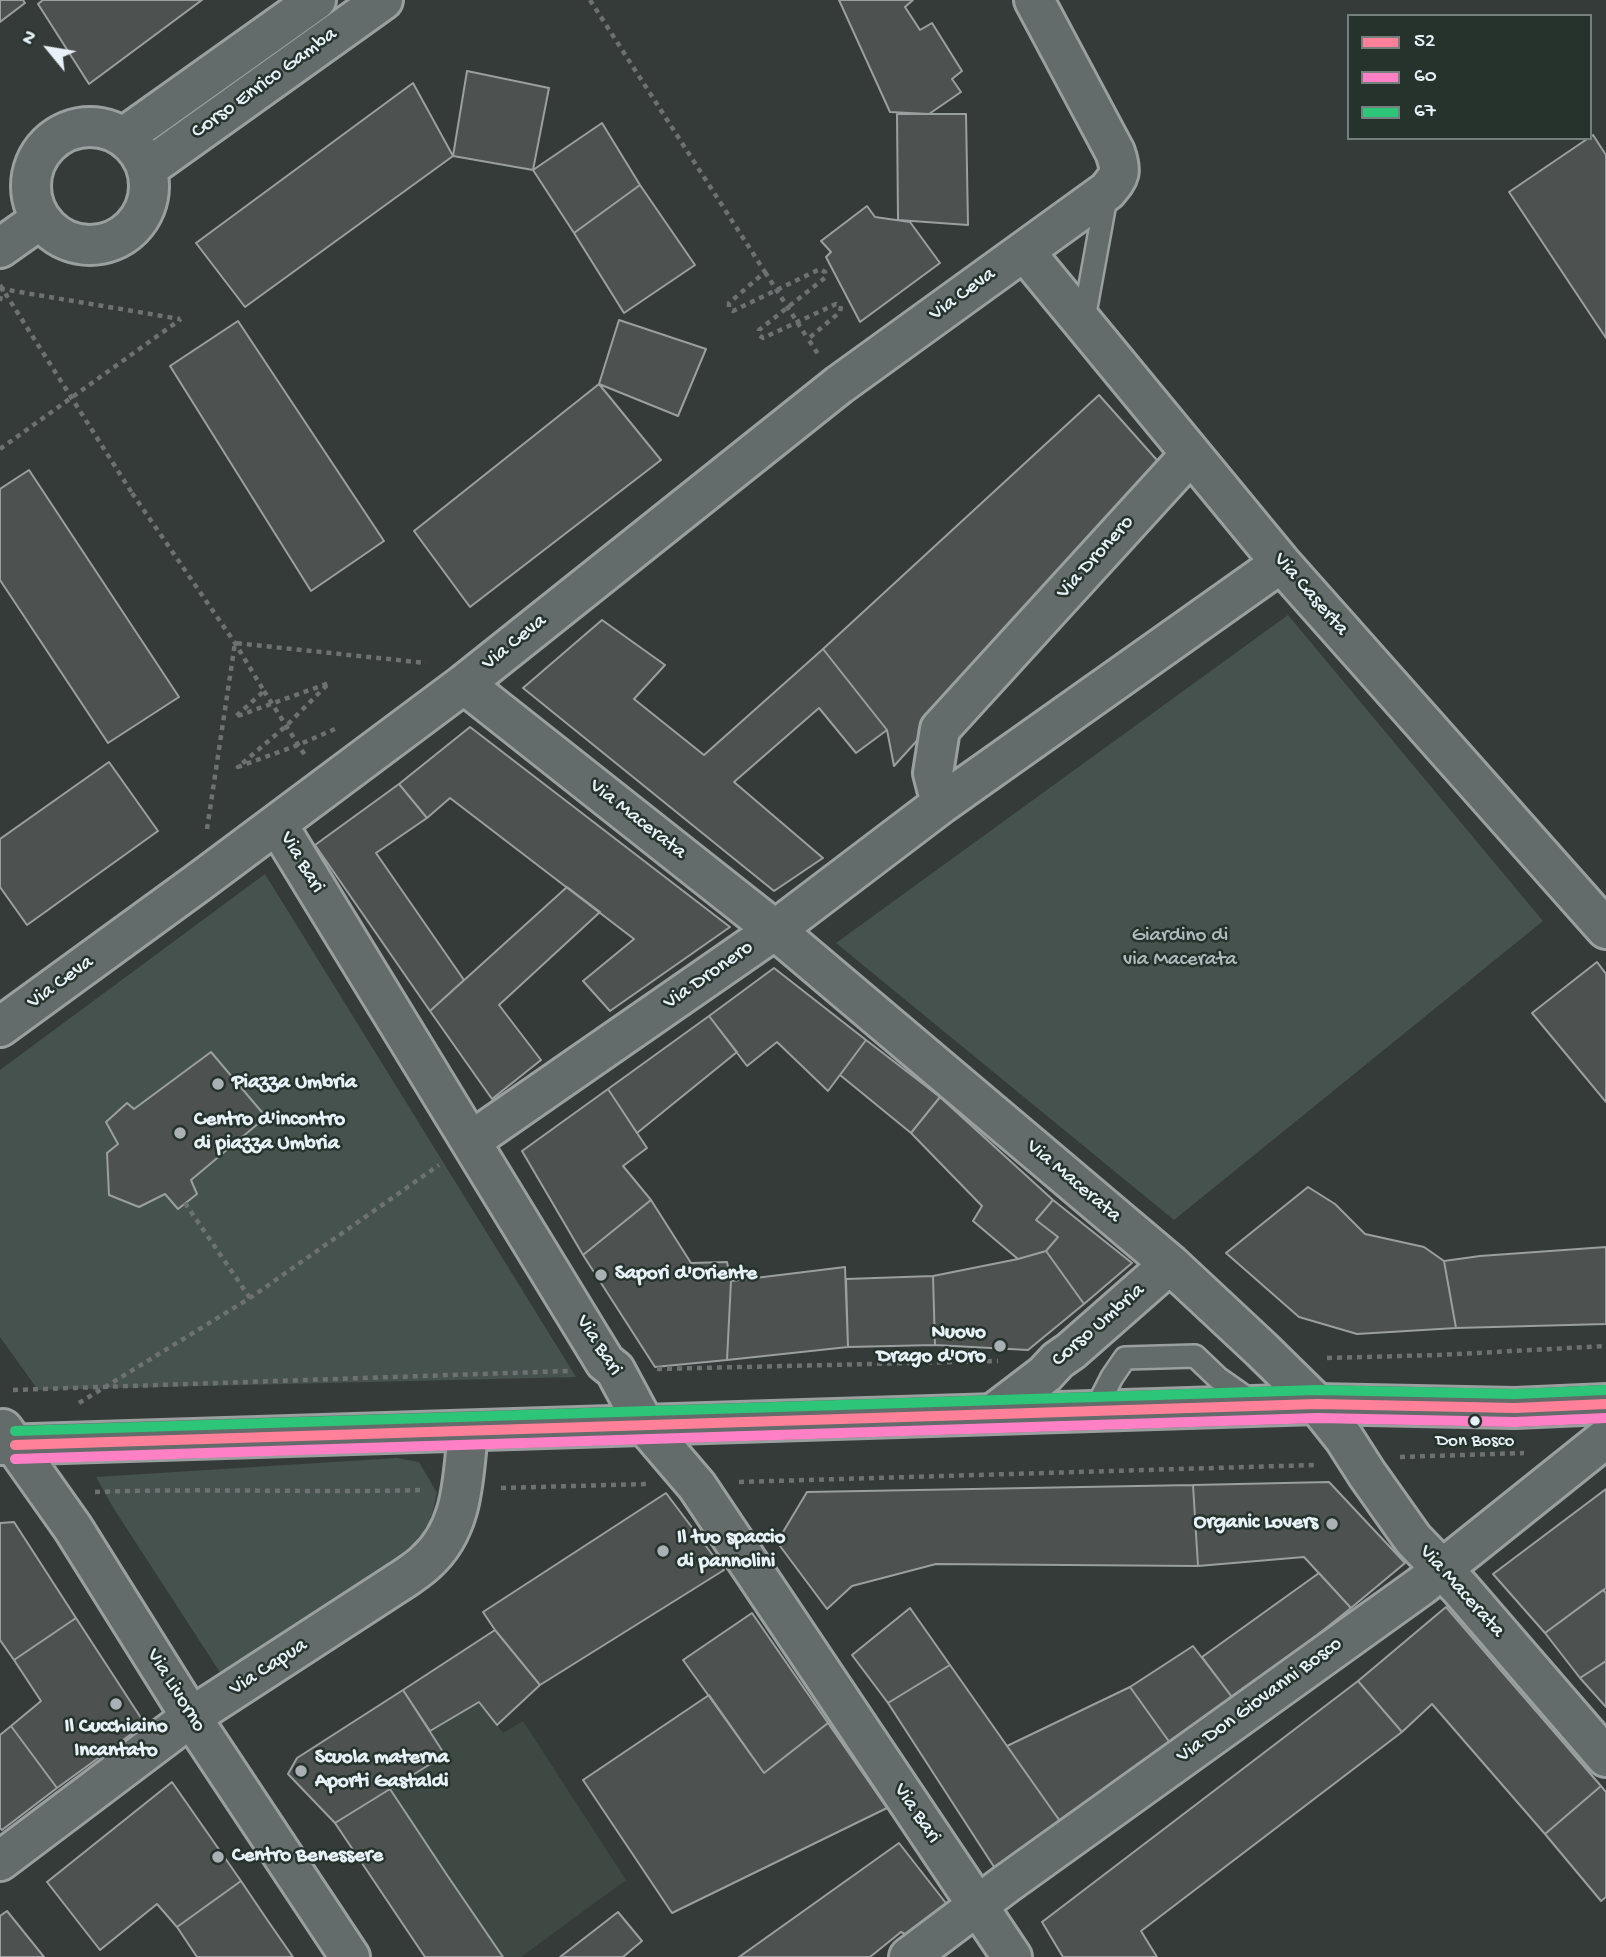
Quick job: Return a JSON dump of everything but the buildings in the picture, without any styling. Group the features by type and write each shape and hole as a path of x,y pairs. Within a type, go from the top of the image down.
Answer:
{"street":[{"name":"Corso Enrico Gamba","path":"125,136 316,0"},
{"name":"Corso Enrico Gamba","path":"148,168 383,0"},
{"path":"1034,0 1115,152 1120,166 1118,178 1107,191"},
{"path":"99,126 125,136 139,150 148,168 149,195 144,212 131,229 102,244 89,245 69,241 56,234 41,219 32,198 30,186 34,165 48,143 74,128 99,126"},
{"name":"Via Ceva","path":"0,1027 199,882 473,676 839,385 1107,191"},
{"path":"0,248 41,219"},
{"name":"Via Caserta","path":"1024,251 1280,563 1603,919"},
{"name":"Via Dronero","path":"941,804 933,773 940,729 1190,455"},
{"name":"Via Dronero","path":"471,1141 775,930 941,804 1280,563"},
{"name":"Via Macerata","path":"473,676 1170,1264 1273,1360 1317,1404 1344,1438 1413,1539 1460,1588 1606,1757"},
{"name":"Via Bari","path":"277,824 605,1362 615,1370 645,1424 695,1483 1012,1957"},
{"name":"Corso Umbria","path":"994,1413 1045,1374 1170,1264"},
{"path":"5,1439 468,1431 1317,1404 1515,1408 1606,1404"},
{"name":"Via Capua","path":"0,1861 191,1717 428,1561 445,1539 458,1513 468,1431"},
{"name":"Via Livorno","path":"5,1439 73,1528 191,1717 350,1957"},
{"name":"Via Don Giovanni Bosco","path":"909,1957 1441,1570 1597,1445"}],"lane":[{"path":"1083,324 1107,191"},
{"path":"1095,1410 1125,1358 1195,1356 1218,1378 1260,1407"}],"path":[{"path":"590,0 839,385"},
{"path":"765,272 729,303 729,308 733,311 820,269 825,272 826,277 759,330 759,335 763,338 836,304 841,306 841,312 808,339"},
{"path":"0,301 1,288"},
{"path":"0,449 181,319 1,288"},
{"path":"1,288 132,493 235,643 326,787"},
{"path":"235,643 473,676"},
{"path":"199,882 235,643"},
{"path":"264,691 235,717 329,683 286,726 238,767 341,726"},
{"path":"68,1410 250,1298 471,1141"},
{"path":"185,1203 250,1298"},
{"path":"1273,1360 1606,1346"},
{"path":"0,1390 615,1370 1058,1360"},
{"path":"168,1489 360,1492 1331,1465 1411,1456 1597,1445"}],"shaded area":[{"path":"403,1690 430,1731 479,1702 503,1733 523,1721 626,1880 521,1957 503,1957 393,1909 335,1823 288,1774 297,1758"}],"green space":[{"name":"Giardino di via Macerata","path":"1288,615 1543,921 1174,1220 836,943"},
{"name":"Piazza Umbria","path":"265,874 576,1377 38,1390 0,1337 0,1070"},
{"path":"397,1458 419,1462 437,1493 425,1544 223,1677 96,1477"}],"transit line":[{"name":"67","path":"15,1431 1317,1390 1515,1394 1605,1390"},
{"name":"52","path":"15,1445 1317,1404 1515,1408 1606,1404"},
{"name":"60","path":"15,1459 1317,1418 1515,1422 1606,1418"}],"place":[{"name":"Piazza Umbria","path":"218,1084"},
{"name":"Centro d'incontro di piazza Umbria","path":"180,1133"},
{"name":"Sapori d'Oriente","path":"601,1275"},
{"name":"Nuovo Drago d'Oro","path":"1000,1346"},
{"name":"Don Bosco","path":"1475,1421"},
{"name":"Organic Lovers","path":"1332,1524"},
{"name":"Il tuo spaccio di pannolini","path":"663,1551"},
{"name":"Il Cucchiaino Incantato","path":"116,1704"},
{"name":"Scuola materna Aporti Gastaldi","path":"301,1771"},
{"name":"Centro Benessere","path":"218,1857"}]}
